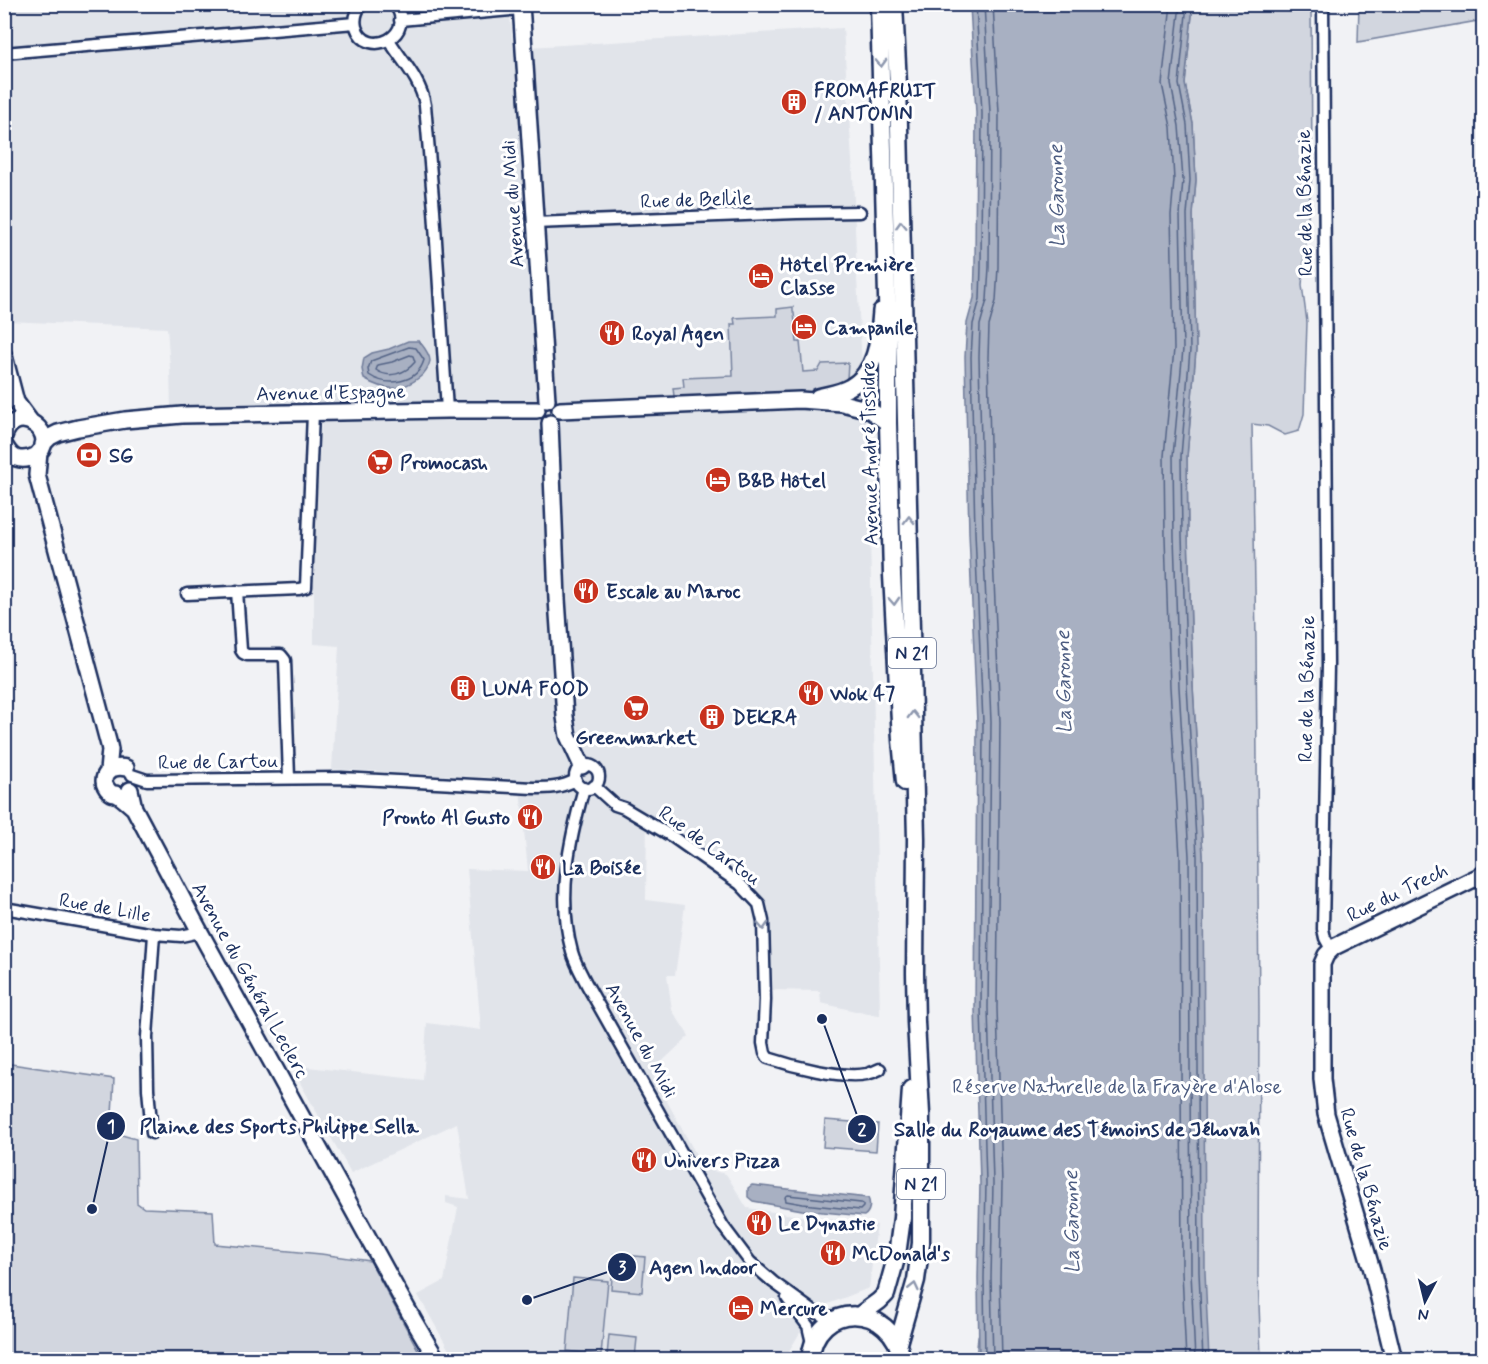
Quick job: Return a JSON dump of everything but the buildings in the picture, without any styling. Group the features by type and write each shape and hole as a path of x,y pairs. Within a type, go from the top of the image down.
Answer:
{"main road":[{"name":"Avenue André Tissidre","path":"879,4 889,356 888,423 892,575 901,740 915,900"},
{"name":"Avenue André Tissidre","path":"894,4 906,388 916,840 916,1023 921,1114 921,1243 901,1355"},
{"name":"Avenue André Tissidre","path":"860,1315 886,1294 897,1255 902,1218 916,1023"},
{"path":"810,1356 818,1335 824,1327 845,1315 870,1317 881,1324 891,1332 901,1355"}],"street":[{"path":"362,4 355,16 357,30 361,36 375,43 389,40 398,32 400,14 394,4"},
{"name":"Rue de la Bénazie","path":"1323,4 1328,654 1323,929 1330,949 1322,964 1323,1095 1330,1132 1383,1312 1394,1359"},
{"path":"400,20 521,7"},
{"name":"Avenue du Midi","path":"521,7 542,405"},
{"path":"4,53 355,22"},
{"path":"389,40 418,84 425,105 447,410"},
{"name":"Rue de Bellile","path":"534,223 797,213 860,213"},
{"path":"800,400 839,392 852,386 866,374 873,360 880,333 885,215"},
{"path":"4,356 16,402 42,433 41,448"},
{"path":"560,410 800,400 842,403 862,408 872,411 888,423"},
{"path":"554,401 560,410 557,420 550,423 540,420 542,405 554,401"},
{"path":"16,402 8,440 25,466 37,475"},
{"name":"Avenue d'Espagne","path":"78,428 125,420 182,415 447,410 542,405"},
{"path":"187,594 306,587 313,413"},
{"path":"8,440 21,420 57,430 78,428"},
{"path":"550,423 565,717 567,736 582,766"},
{"path":"8,440 28,459 50,437 78,428"},
{"name":"Avenue du Général Leclerc","path":"41,448 37,475 110,750 131,783 134,808 410,1314 437,1359"},
{"path":"237,591 243,653 281,655 285,660 289,777"},
{"name":"Avenue du Général Leclerc","path":"108,771 110,750"},
{"path":"590,765 597,770 598,780 585,785 577,770 582,766 590,765"},
{"path":"118,766 131,783 109,792 105,780 108,771 118,766"},
{"name":"Rue de Cartou","path":"131,783 289,777 542,789 585,785 615,805 674,837 740,884 759,904 764,921 763,1042 768,1058 812,1070 850,1075 868,1074 880,1069"},
{"name":"Avenue du Midi","path":"585,785 568,853 565,918 572,954 587,986 719,1221 750,1262 773,1282 813,1311 837,1318"},
{"name":"Rue du Trech","path":"1330,949 1484,874"},
{"name":"Rue de Lille","path":"4,908 154,934 181,936 200,932"},
{"path":"152,1133 147,1048 154,934"},
{"name":"Avenue du Midi","path":"773,1282 808,1326 810,1356"}],"shaded area":[{"path":"4,5 509,5 513,48 843,28 869,485 880,1015 821,1003 820,991 771,990 771,926 768,907 757,890 739,874 647,815 646,900 685,905 675,975 667,975 672,1010 689,1036 651,1072 704,1169 726,1174 747,1208 877,1225 869,1288 823,1306 801,1331 784,1359 454,1359 418,1295 444,1281 458,1207 446,1203 446,1196 469,1199 457,1123 351,1173 290,1065 423,1080 427,1023 481,1030 467,869 528,871 519,779 332,769 339,646 314,644 314,557 322,406 171,410 167,328 6,321 4,314"}],"green space":[{"name":"Réserve Naturelle de la Frayère d'Alose","path":"1193,5 1311,5 1312,172 1302,285 1307,322 1304,414 1299,431 1285,435 1268,426 1252,424 1259,1011 1258,1275 1261,1359 976,1360 978,1336 1203,905 1203,856 1193,686 1187,457 1196,350 1193,215 1196,180 1193,124 1185,84"},
{"path":"1359,5 1483,5 1483,20 1358,42"},
{"path":"793,307 803,372 818,371 822,364 848,363 847,379 835,388 807,394 677,401 673,388 684,387 683,378 733,376 731,324 735,324 734,318 777,316 777,309"},
{"path":"4,1063 114,1079 111,1132 136,1139 137,1203 144,1208 213,1211 215,1244 370,1261 423,1359 5,1359"},
{"path":"825,1120 878,1124 876,1151 823,1147"},
{"path":"614,1254 645,1257 642,1292 611,1289"},
{"path":"573,1278 608,1281 601,1355 567,1351"},
{"path":"609,1335 637,1338 635,1358 607,1356"}],"water":[{"name":"La Garonne","path":"970,5 1193,5 1185,84 1193,124 1196,180 1193,215 1196,350 1187,457 1193,686 1203,856 1205,1272 1209,1359 979,1359 980,1183 975,1009 977,723 965,357 967,323 974,298 975,267 976,113"},
{"path":"408,341 419,341 429,356 430,361 422,376 406,385 392,388 385,388 364,379 362,369 364,358"},
{"path":"752,1185 868,1198 869,1208 864,1216 802,1210 753,1201 748,1197 748,1188"}],"place":[{"name":"FROMAFRUIT / ANTONIN","path":"794,102"},
{"name":"Hôtel Première Classe","path":"761,276"},
{"name":"Campanile","path":"804,327"},
{"name":"Royal Agen","path":"612,333"},
{"name":"SG","path":"89,455"},
{"name":"Promocash","path":"380,462"},
{"name":"B&B Hôtel","path":"718,480"},
{"name":"Escale au Maroc","path":"586,591"},
{"name":"LUNA FOOD","path":"463,688"},
{"name":"Wok 47","path":"811,693"},
{"name":"Greenmarket","path":"636,708"},
{"name":"DEKRA","path":"712,717"},
{"name":"Pronto Al Gusto","path":"530,817"},
{"name":"La Boisée","path":"543,867"},
{"name":"Salle du Royaume des Témoins de Jéhovah","path":"822,1019"},
{"name":"Univers Pizza","path":"644,1160"},
{"name":"Plaine des Sports Philippe Sella","path":"92,1209"},
{"name":"Le Dynastie","path":"759,1223"},
{"name":"McDonald's","path":"833,1253"},
{"name":"Agen Indoor","path":"527,1300"},
{"name":"Mercure","path":"741,1308"}]}
